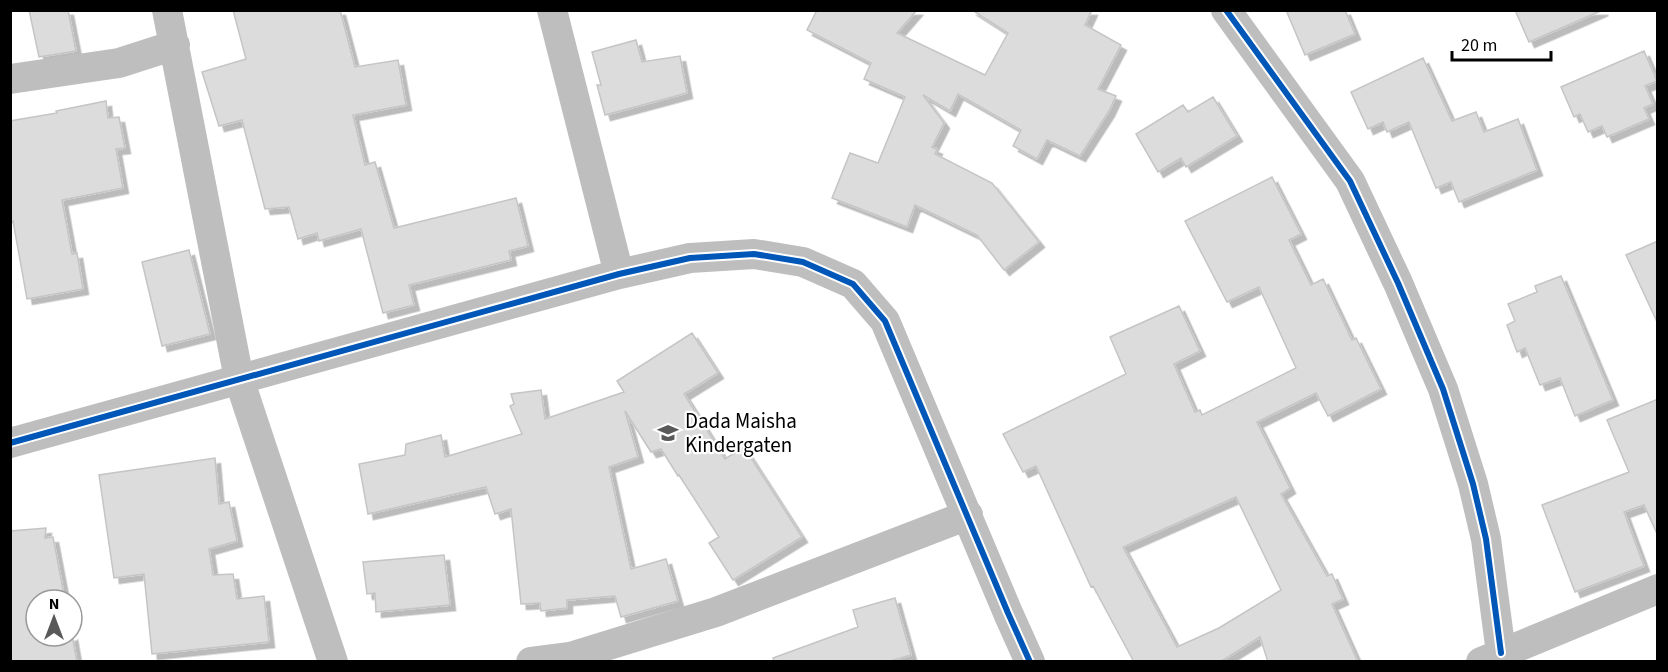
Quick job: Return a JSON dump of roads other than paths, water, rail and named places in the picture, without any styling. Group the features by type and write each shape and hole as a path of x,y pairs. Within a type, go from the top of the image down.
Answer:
{"street":[{"path":"167,10 239,379 333,661 351,662"},
{"path":"552,10 619,274"},
{"path":"1226,10 1350,181 1398,283 1443,389 1473,484 1486,539 1491,657 1658,589"},
{"path":"10,79 119,63 175,45"},
{"path":"10,443 619,274 690,258 754,254 803,262 853,284 885,321 1030,662"},
{"path":"531,662 570,657 716,612 968,515"}],"place":[{"name":"Dada Maisha Kindergaten","path":"668,433"}]}
